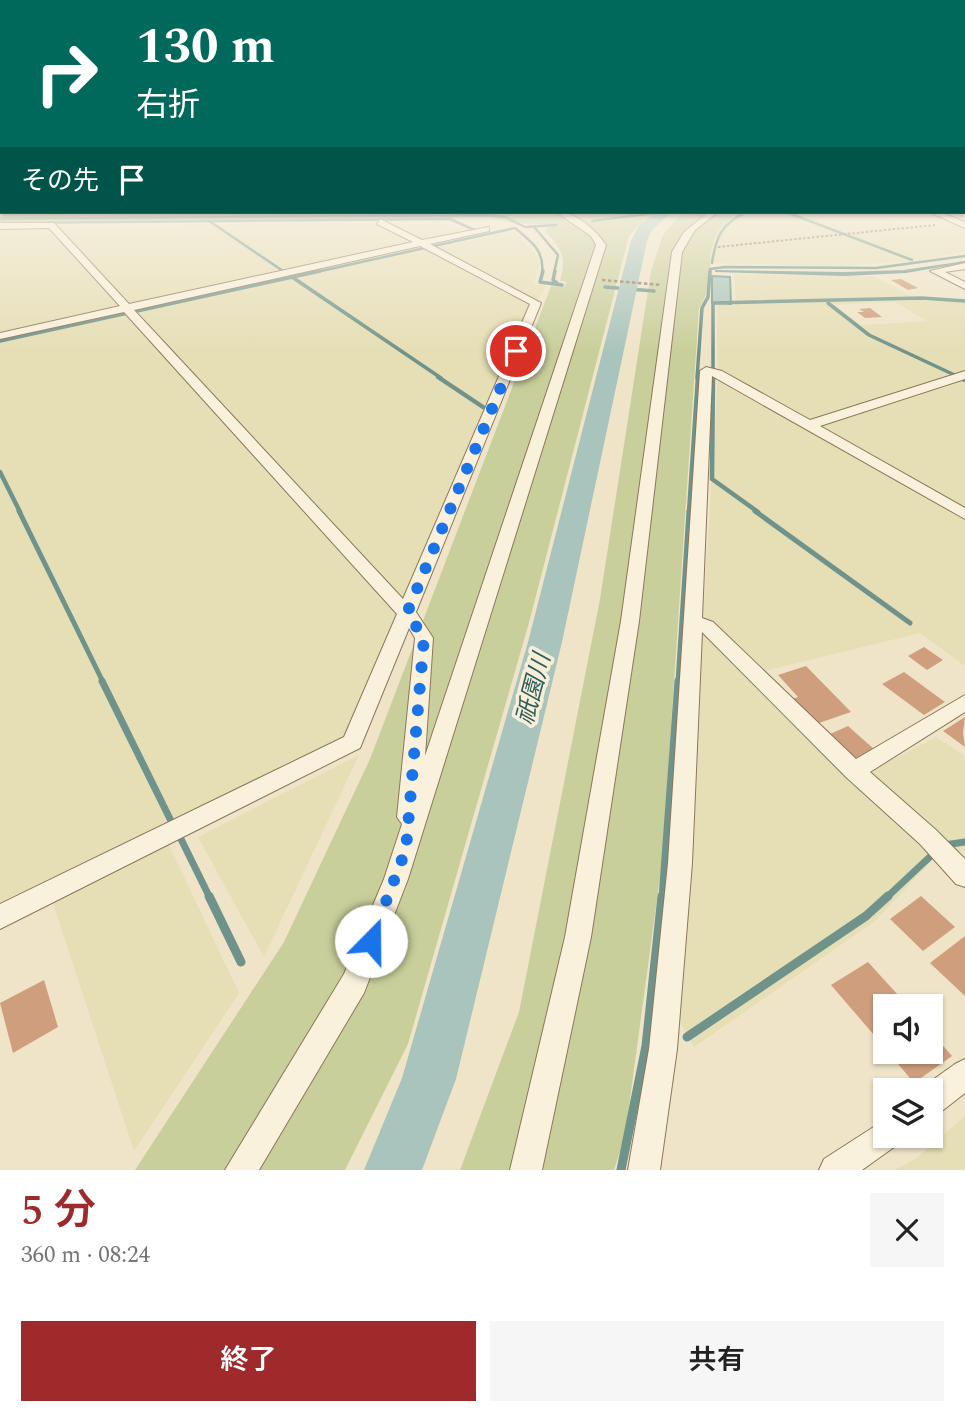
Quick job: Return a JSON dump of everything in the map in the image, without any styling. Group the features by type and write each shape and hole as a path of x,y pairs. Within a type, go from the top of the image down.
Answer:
{"street":[{"path":"68,243 407,613 424,638 406,849"},
{"path":"0,918 352,742 536,303 420,243"},
{"path":"0,336 132,311 439,243"},
{"path":"241,1170 354,983 406,849 601,245 599,243"},
{"path":"526,1170 554,1053 583,909 630,621 677,252 681,243"},
{"path":"965,266 935,271 965,286"},
{"path":"644,1170 663,1049 680,863 692,621 712,372 965,514"},
{"path":"809,425 960,377"},
{"path":"692,621 706,626 957,867"},
{"path":"854,771 965,702"},
{"path":"943,1091 965,1074"},
{"path":"835,1170 873,1143"}],"path":[{"path":"718,247 760,243"},
{"path":"590,279 674,286"}],"shaded area":[{"path":"0,243 416,243 533,304 348,734 0,906"},
{"path":"461,243 525,243 537,256 539,264 534,284 546,286 538,300 436,248"},
{"path":"712,243 965,243 965,251 921,260 840,266 709,263"},
{"path":"734,274 873,276 920,300 965,302 965,666 920,633 748,675 854,780 936,737 965,756 965,850 937,855 875,921 694,1047 678,1018 718,377 717,304 736,305","holes":["895,302 927,321 861,325 835,305"]},
{"path":"359,755 264,957 198,837"},
{"path":"168,843 239,993 134,1151 53,903"},
{"path":"965,1116 965,1170 895,1170 928,1148 943,1148 943,1135"}],"green space":[{"path":"627,243 530,619 408,1044 345,1170 135,1170 284,942 370,759 551,286 564,287 567,282 560,281 563,260 556,244"},
{"path":"660,243 714,243 709,282 699,308 662,862 625,1136 614,1170 460,1170 519,1012 600,599 651,271"}],"water":[{"path":"965,262 906,272 844,275 715,271 904,271"},
{"path":"712,276 730,277 731,304 712,303"}],"building":[{"path":"901,279 918,288 908,290 891,280"},
{"path":"870,308 882,317 865,318 857,312 864,312 859,309"},
{"path":"924,647 943,660 927,670 908,656"},
{"path":"806,666 851,712 816,724 792,699 798,697 778,675"},
{"path":"904,672 945,702 924,715 882,684"},
{"path":"965,717 963,733 965,747 943,731"},
{"path":"848,726 875,750 856,760 828,735"},
{"path":"921,896 955,927 923,951 890,919"},
{"path":"965,936 965,996 930,963"},
{"path":"868,962 897,994 873,994 873,1034 831,985"},
{"path":"44,980 58,1027 13,1053 0,1003"},
{"path":"943,1046 952,1056 943,1062"},
{"path":"898,1064 941,1064 921,1078 910,1078"}],"waterway":[{"path":"241,243 283,271"},
{"path":"312,273 449,243"},
{"path":"531,243 539,252 542,273"},
{"path":"547,243 558,255 554,273"},
{"name":"祇園川","path":"393,1170 429,1079 545,642 639,243"},
{"path":"712,263 716,243"},
{"path":"866,243 912,260"},
{"path":"710,271 725,267 876,268 965,256"},
{"path":"292,277 320,271"},
{"path":"543,271 540,282 562,285"},
{"path":"555,271 553,280 557,283"},
{"path":"697,378 702,308 708,297 710,271"},
{"path":"0,341 292,277"},
{"path":"292,277 441,378"},
{"name":"祇園川","path":"605,287 654,291"},
{"path":"713,377 713,303 922,298 965,301"},
{"path":"828,303 869,335 961,378"},
{"path":"438,377 483,407"},
{"path":"689,512 698,377"},
{"path":"713,377 712,479 758,512"},
{"path":"958,377 965,380"},
{"path":"0,472 20,512"},
{"path":"19,511 103,682"},
{"path":"678,682 689,511"},
{"path":"755,511 910,623"},
{"path":"102,681 173,825"},
{"path":"662,898 678,681"},
{"path":"178,833 210,898"},
{"path":"944,845 965,842"},
{"path":"886,898 934,853"},
{"path":"209,896 241,962"},
{"path":"621,1170 646,1046 662,896"},
{"path":"687,1037 866,916 888,896"}],"route":[{"path":"371,941 406,849 424,638 407,613 516,351"}]}
